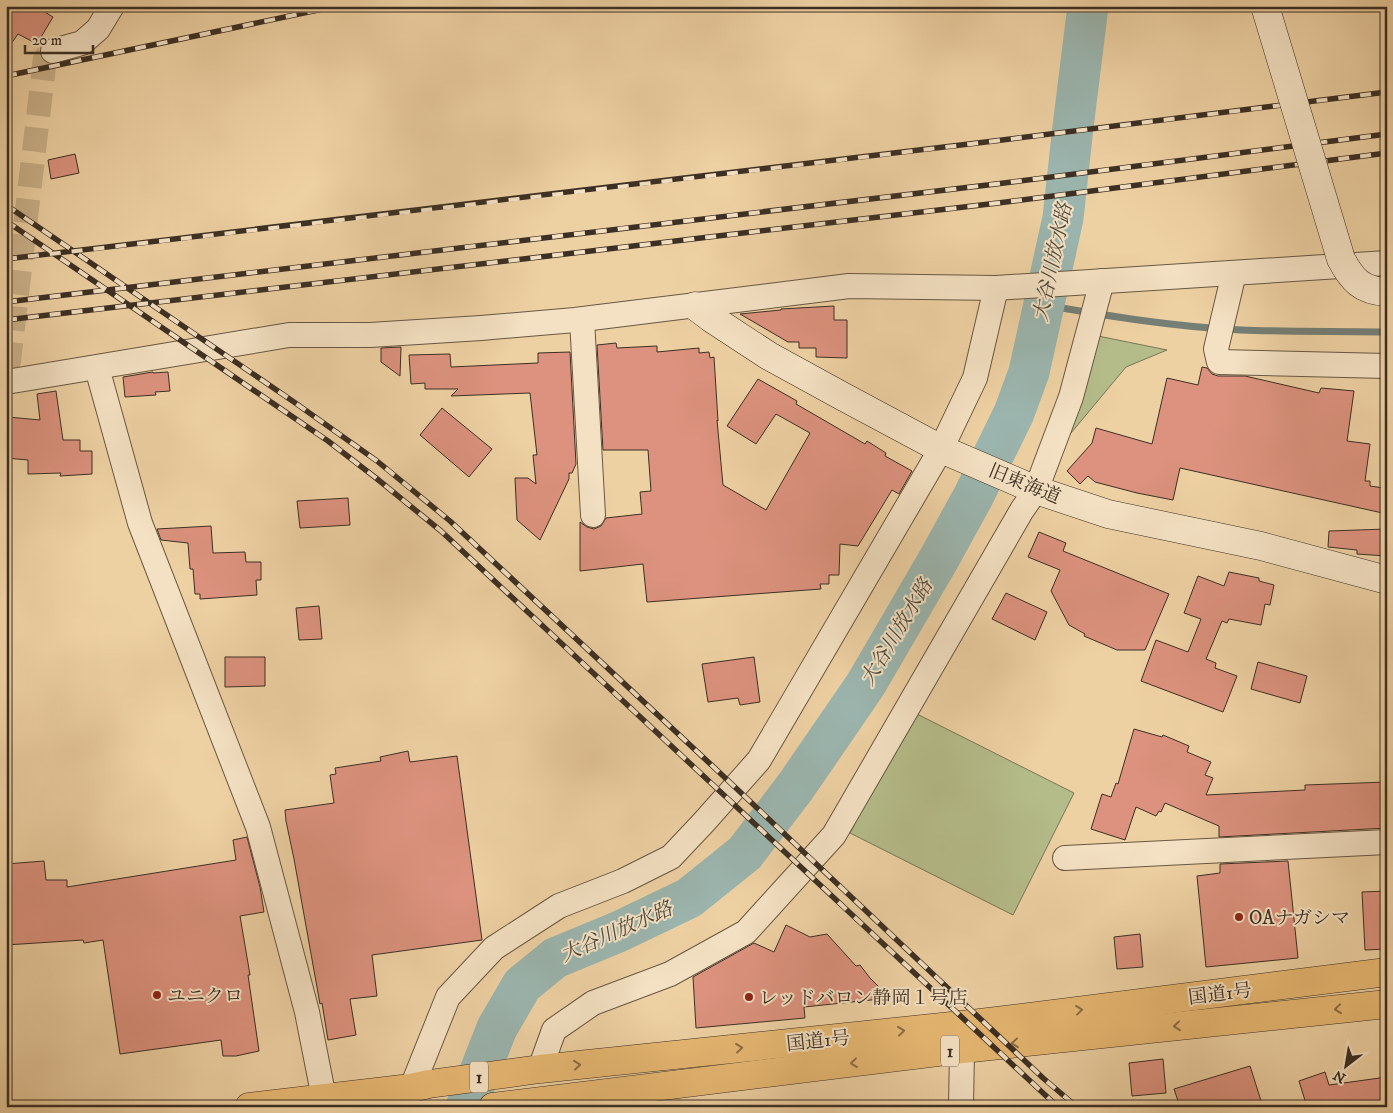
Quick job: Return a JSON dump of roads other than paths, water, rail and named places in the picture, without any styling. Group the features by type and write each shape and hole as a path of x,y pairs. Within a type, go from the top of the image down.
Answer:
{"highway":[{"name":"国道1号","path":"249,1107 324,1098 415,1093 534,1070 970,1024 1387,972"},
{"name":"国道1号","path":"514,1105 962,1049 1387,1004"}],"street":[{"path":"53,51 82,42 98,29 112,6"},
{"path":"1265,6 1341,259 1349,275 1361,285 1379,292 1387,292"},
{"path":"6,382 288,335 370,335 582,320 849,286 1002,288 1387,264"},
{"path":"1234,273 1216,349 1219,362 1387,366"},
{"path":"534,1070 554,1030 593,1003 670,974 746,932 834,835 1036,490 1071,397 1097,282"},
{"path":"415,1093 448,997 494,948 559,906 623,881 670,857 759,760 941,449 975,378 1002,288"},
{"name":"旧東海道","path":"695,306 769,356 941,449 1036,490 1108,514 1261,546 1387,580"},
{"path":"582,320 593,515"},
{"path":"97,368 140,523 258,827 307,1012 324,1098"},
{"path":"1065,858 1387,842"},
{"path":"961,1107 962,1049"}],"waterway":[{"name":"大谷川放水路","path":"466,1107 497,1028 522,985 555,958 618,932 689,898 745,853 796,786 866,684 940,557 974,495 1014,413 1029,372 1063,218 1088,6"},
{"path":"1044,305 1142,321 1216,329 1387,332"}],"tunnel":[{"path":"6,365 9,361 45,58 53,51"}],"railway":[{"path":"6,76 337,6"},
{"path":"6,259 352,219 1387,92"},
{"path":"6,302 996,184 1387,134"},
{"path":"6,320 998,203 1387,153"},
{"path":"6,205 377,461 450,521 1043,1078 1077,1107"},
{"path":"6,221 328,441 441,531 1058,1107"}],"place":[{"name":"OAナガシマ","path":"1239,917"},
{"name":"ユニクロ","path":"157,995"},
{"name":"レッドバロン静岡１号店","path":"749,997"}]}
